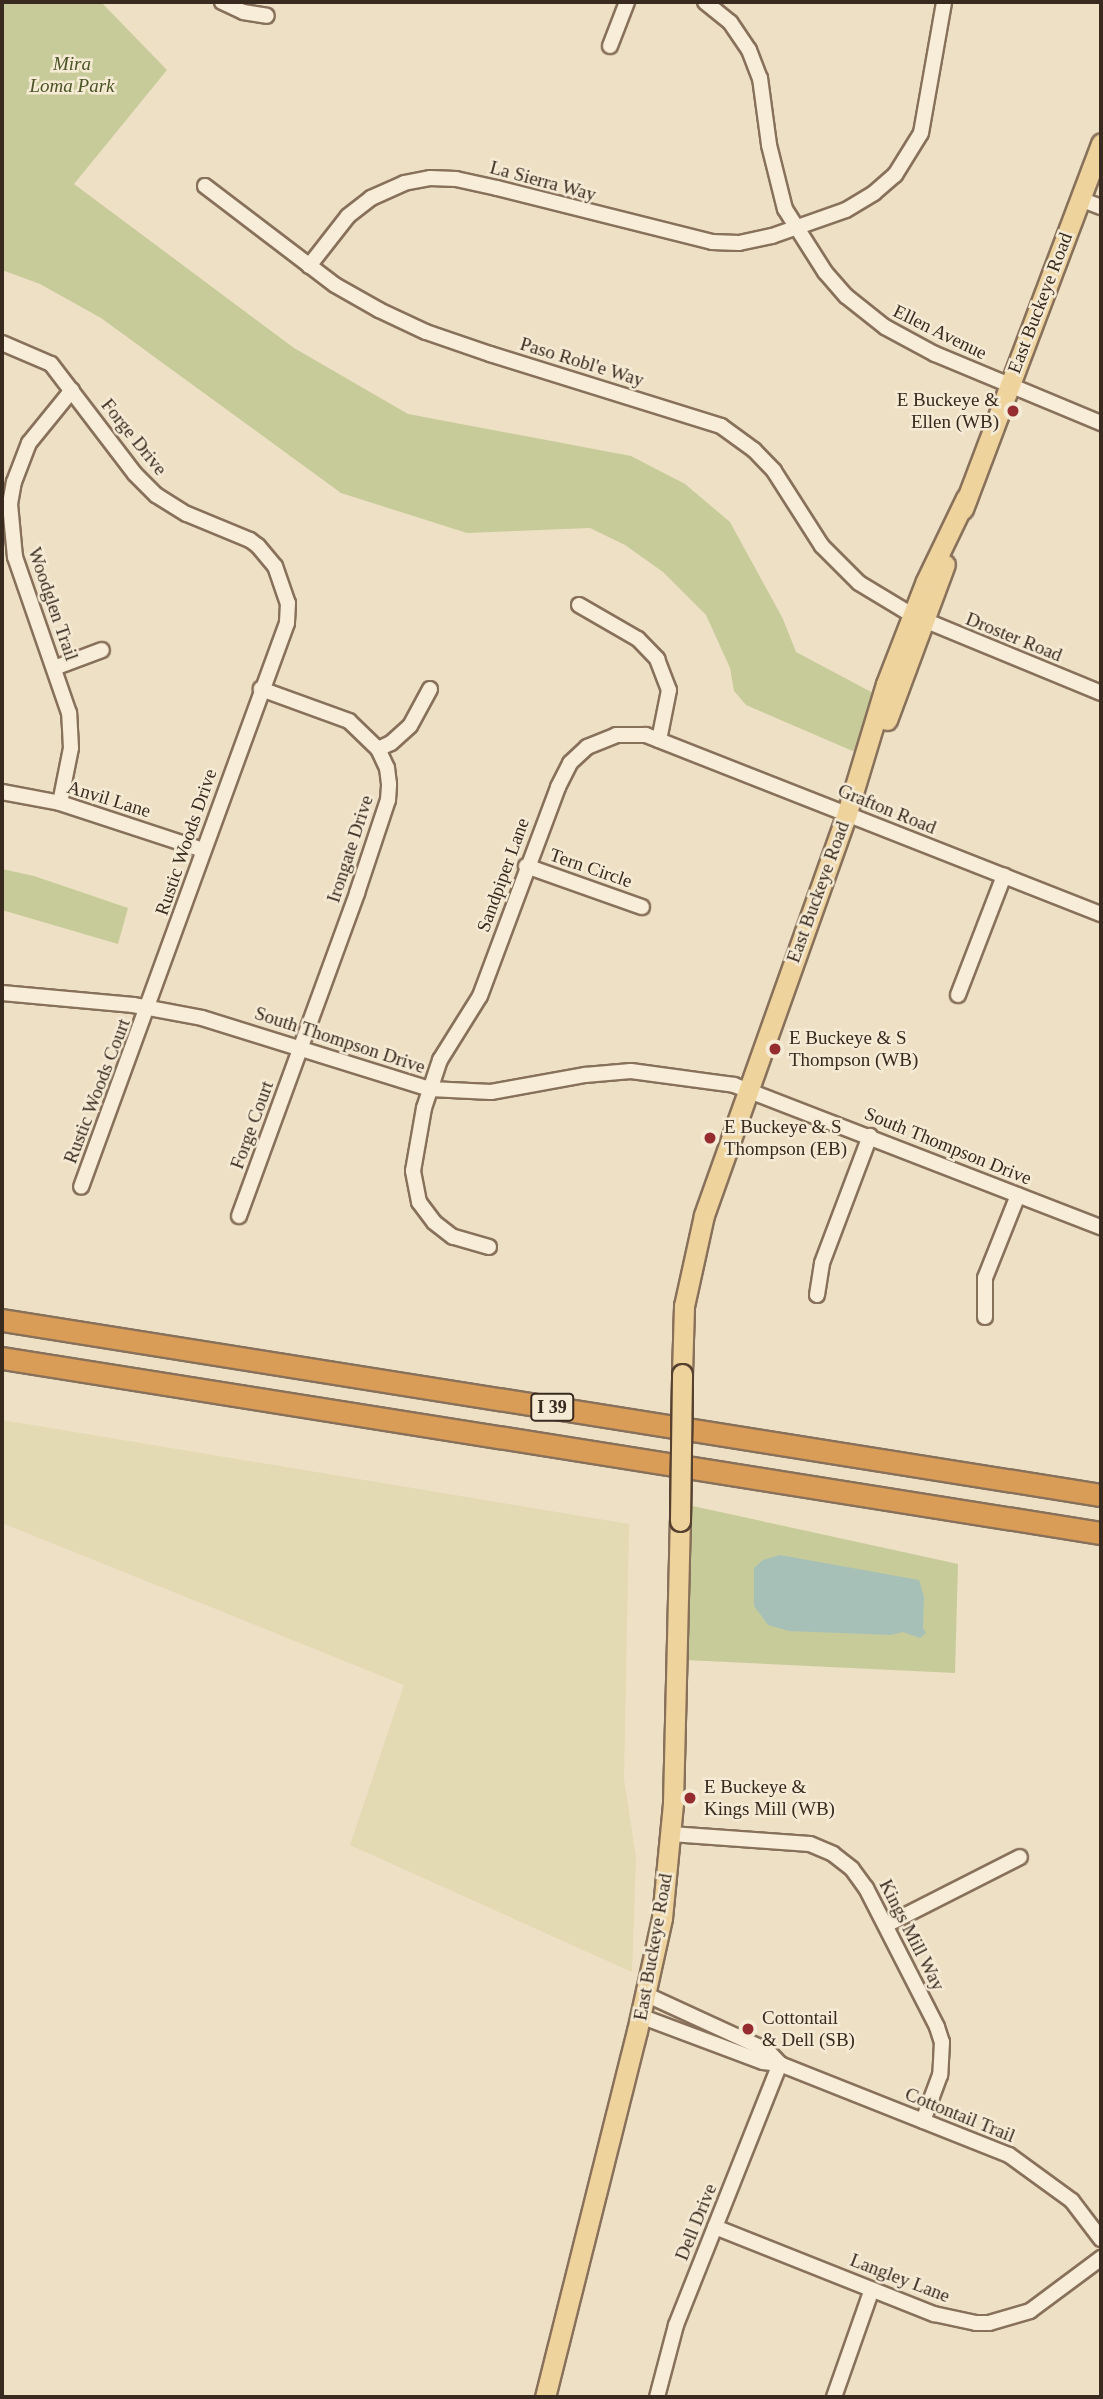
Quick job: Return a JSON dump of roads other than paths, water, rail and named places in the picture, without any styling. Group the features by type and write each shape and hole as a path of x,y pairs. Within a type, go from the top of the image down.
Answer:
{"highway":[{"name":"I 39","path":"2,1320 1101,1495"},
{"name":"I 39","path":"2,1358 1101,1533"}],"main road":[{"name":"East Buckeye Road","path":"545,2397 662,1918 671,1834 684,1317 681,1287 690,1233 705,1177 779,999 856,785 883,729 919,618 1101,144"}],"street":[{"path":"222,2 243,12 267,16"},
{"path":"610,47 627,2"},
{"name":"Ellen Avenue","path":"705,2 735,29 754,61 762,89 773,162 785,209 825,272 866,314 925,350 1101,423"},
{"name":"La Sierra Way","path":"309,266 348,216 371,198 404,183 430,178 456,179 497,188 712,242 739,243 797,229 846,210 874,193 905,162 925,120 944,2"},
{"name":"Paso Robl'e Way","path":"205,186 309,266 368,303 426,332 721,426 754,450 774,471 822,546 847,573 919,618"},
{"path":"1080,199 1101,207"},
{"name":"Forge Drive","path":"2,344 51,364 135,474 156,495 187,514 250,540 275,566 288,603 287,622 261,689"},
{"name":"Woodglen Trail","path":"60,803 71,748 69,713 15,557 10,504 13,482 29,443 72,390"},
{"path":"579,606 638,639 657,659 669,690 659,740"},
{"name":"Droster Road","path":"919,618 1101,693"},
{"path":"54,668 103,650"},
{"path":"261,689 349,721 378,748 391,743 410,726 430,689"},
{"name":"Rustic Woods Drive","path":"148,1007 261,689"},
{"name":"Sandpiper Lane","path":"489,1247 462,1241 441,1228 424,1211 415,1190 413,1171 430,1089 440,1060 480,996 526,866 570,763 580,752 617,735 646,735 659,740"},
{"name":"Grafton Road","path":"659,740 1101,914"},
{"name":"Irongate Drive","path":"302,1047 388,800 387,768 378,748"},
{"name":"Anvil Lane","path":"2,792 60,803 203,850"},
{"name":"Tern Circle","path":"526,866 642,907"},
{"path":"958,995 1004,876"},
{"name":"South Thompson Drive","path":"2,993 148,1007 202,1018 430,1089 491,1092 585,1075 631,1071 743,1088 1101,1227"},
{"name":"Rustic Woods Court","path":"81,1187 148,1007"},
{"name":"Forge Court","path":"239,1216 302,1047"},
{"path":"817,1295 822,1263 870,1136"},
{"path":"985,1317 985,1278 1018,1195"},
{"name":"Kings Mill Way","path":"671,1834 810,1843 843,1861 859,1878 886,1925 942,2042 940,2075 923,2121"},
{"path":"886,1925 1020,1857"},
{"name":"Cottontail Trail","path":"645,1994 767,2050 780,2064"},
{"name":"Cottontail Trail","path":"640,2016 763,2063 780,2064 1026,2165 1072,2201 1101,2239"},
{"name":"Dell Drive","path":"657,2397 676,2325 780,2064"},
{"name":"Langley Lane","path":"715,2227 934,2314 989,2323 1030,2311 1101,2258"},
{"path":"834,2397 872,2289"}],"water":[{"path":"780,1555 919,1580 924,1597 923,1628 926,1633 920,1638 903,1632 891,1635 789,1631 768,1625 754,1606 754,1568 763,1560"}],"place":[{"name":"E Buckeye & Ellen (WB)","path":"1013,411"},
{"name":"E Buckeye & S Thompson (WB)","path":"775,1049"},
{"name":"E Buckeye & S Thompson (EB)","path":"710,1138"},
{"name":"E Buckeye & Kings Mill (WB)","path":"690,1798"},
{"name":"Cottontail & Dell (SB)","path":"748,2029"}],"park label":[{"name":"Mira Loma Park","path":"72,75"}]}
